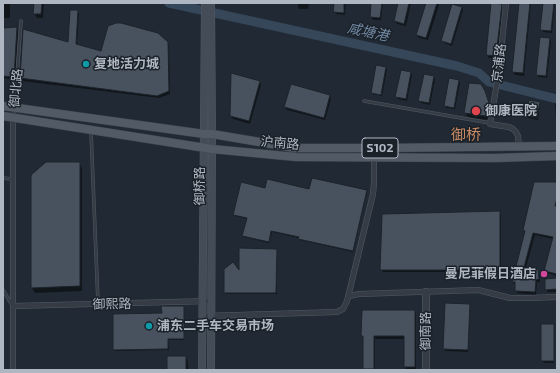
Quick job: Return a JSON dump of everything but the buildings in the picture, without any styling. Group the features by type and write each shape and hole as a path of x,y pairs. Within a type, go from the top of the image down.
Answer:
{"main road":[{"name":"御桥路","path":"204,3 208,32 212,134 211,370"},
{"name":"御桥路","path":"202,370 203,148 208,32 211,3"},
{"name":"沪南路","path":"3,106 212,134 295,148 557,146"},
{"name":"沪南路","path":"3,116 203,148 296,157 495,158 557,156"}],"street":[{"name":"京浦路","path":"490,124 499,71 506,3"},
{"name":"御北路","path":"13,370 14,118"},
{"path":"490,124 509,127 516,132 519,146"},
{"path":"202,316 337,312 343,309 348,296 373,194 374,158"},
{"path":"348,296 359,294 478,290 510,298 557,298"},
{"name":"御南路","path":"426,292 426,370"},
{"name":"御熙路","path":"13,306 211,301"}],"lane":[{"name":"御北路","path":"14,118 21,21"},
{"path":"364,101 490,124"},
{"path":"91,129 98,304"},
{"path":"3,178 13,179"},
{"path":"3,290 13,306"}],"waterway":[{"name":"咸塘港","path":"169,3 457,66 479,73 489,82 557,99"}],"place":[{"name":"复地活力城","path":"86,64"},
{"name":"御康医院","path":"476,111"},
{"name":"曼尼菲假日酒店","path":"544,274"},
{"name":"浦东二手车交易市场","path":"149,326"}],"district":[{"name":"御桥","path":"466,135"}]}
